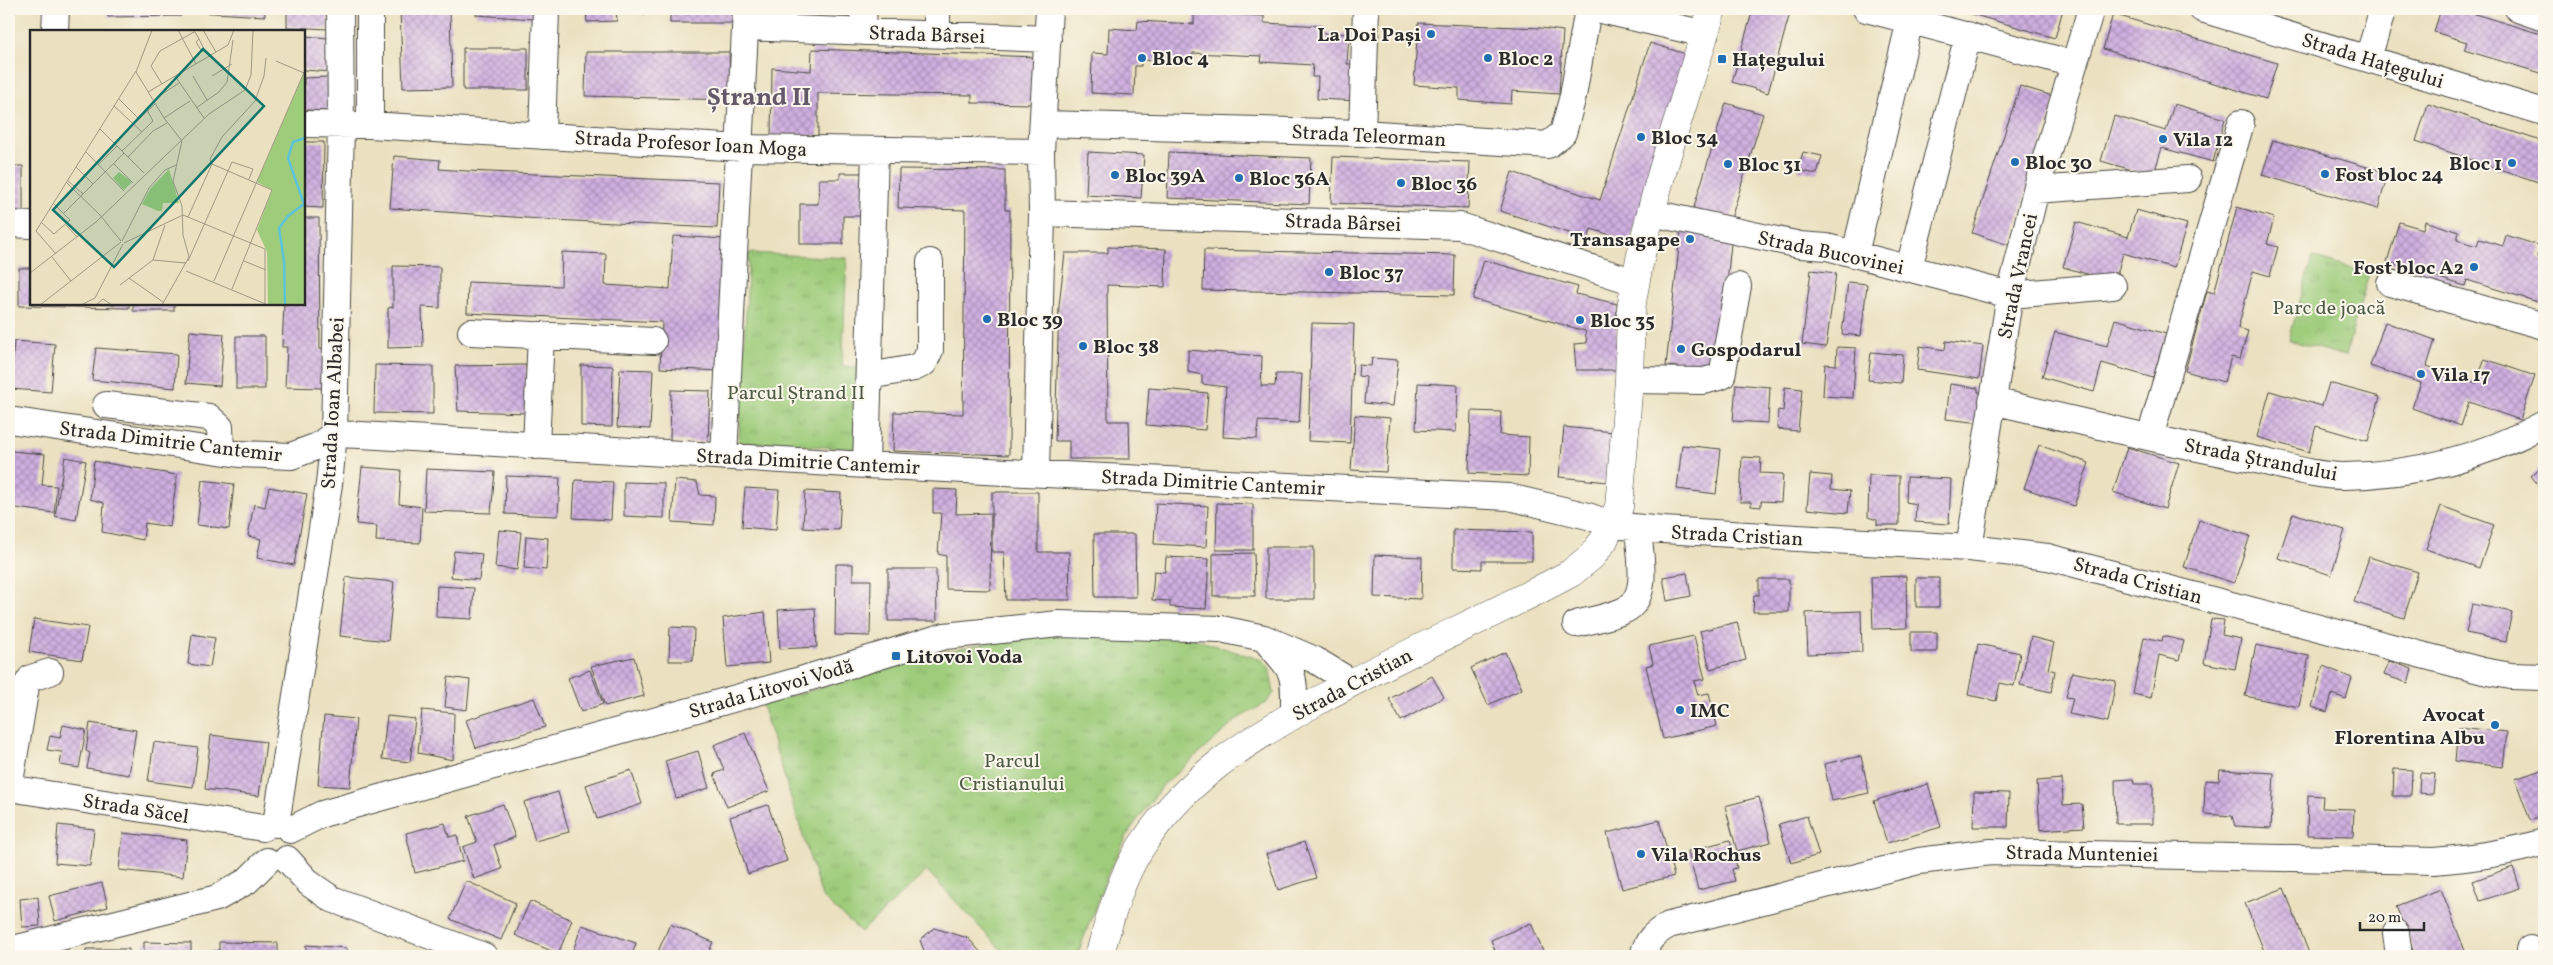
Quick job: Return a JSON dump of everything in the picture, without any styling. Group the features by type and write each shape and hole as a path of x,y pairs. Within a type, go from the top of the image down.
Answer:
{"main road":[{"path":"1625,526 1621,494 1629,380 1631,309 1635,282 1652,212 1709,21"},
{"name":"Strada Cristian","path":"1099,956 1117,896 1138,851 1164,815 1194,783 1228,754 1351,682 1571,573 1625,526"}],"street":[{"path":"55,30 56,9"},
{"name":"Strada Ioan Albabei","path":"277,827 329,484 334,434 341,125 340,9"},
{"path":"370,9 370,125"},
{"path":"542,136 546,9"},
{"path":"1036,473 1042,214 1041,152 1050,9"},
{"path":"1362,133 1366,9"},
{"name":"Strada Teleorman","path":"1044,124 1362,133 1548,145 1563,133 1573,96 1588,9"},
{"path":"1597,9 1709,21"},
{"path":"1866,9 2074,64"},
{"name":"Strada Vrancei","path":"1969,548 2010,295 2036,190 2091,9"},
{"name":"Strada Hațegului","path":"2202,9 2544,112"},
{"path":"2368,58 2383,9"},
{"path":"2518,9 2544,18"},
{"path":"724,457 741,148 746,18"},
{"name":"Strada Bârsei","path":"746,18 937,21 1048,39"},
{"path":"1855,254 1910,20"},
{"path":"1909,268 1968,35"},
{"path":"2150,437 2241,123"},
{"name":"Strada Profesor Ioan Moga","path":"305,124 370,125 741,148 1041,152"},
{"path":"866,465 875,150"},
{"path":"2036,190 2188,179"},
{"name":"Strada Bucovinei","path":"1652,212 1800,246 1827,247 2010,295 2113,286"},
{"name":"Strada Bârsei","path":"1042,214 1460,226 1635,282"},
{"path":"9,224 30,225"},
{"path":"869,376 914,368 924,363 930,350 930,262"},
{"path":"2390,283 2544,326"},
{"path":"1629,380 1704,381 1722,376 1738,286"},
{"path":"471,332 653,341"},
{"path":"536,446 542,335"},
{"name":"Strada Ștrandului","path":"1992,401 2223,455 2342,476 2422,468 2455,461 2491,449 2544,424"},
{"path":"106,405 209,417 220,427 221,451"},
{"name":"Strada Dimitrie Cantemir","path":"9,420 221,451 291,456 318,446 334,434 866,465 1509,497 1625,526"},
{"path":"1576,624 1625,610 1636,602 1642,592 1625,526"},
{"name":"Strada Cristian","path":"1625,526 1969,548 2048,557 2483,671 2519,677 2544,677"},
{"name":"Strada Litovoi Vodă","path":"277,827 804,679 945,636 1059,624 1222,629 1264,638 1316,660 1351,682"},
{"path":"1264,638 1288,666 1294,677 1294,714"},
{"path":"9,788 26,686 31,678 50,672"},
{"name":"Strada Săcel","path":"9,788 277,827"},
{"path":"9,950 217,898 248,881 277,860 294,848 294,836 277,827 259,833 258,852 277,860 332,900 484,956"},
{"name":"Strada Munteniei","path":"1643,956 1654,932 1669,926 1919,861 1950,856 1991,852 2434,861 2475,858 2519,850 2544,842"}],"green space":[{"name":"Parcul Ștrand II","path":"749,253 847,258 842,366 863,368 859,449 739,442"},
{"name":"Parc de joacă","path":"2312,257 2369,274 2345,356 2289,340"},
{"name":"Parcul Cristianului","path":"1050,634 1188,637 1262,660 1269,667 1274,693 1266,703 1239,718 1162,786 1130,830 1108,873 1077,956 1007,956 927,871 861,932 822,897 762,705 940,653 991,642"}],"building":[{"path":"107,9 265,9 265,16 181,11 181,16 108,17"},
{"path":"287,9 328,9 328,29 287,27"},
{"path":"400,9 450,9 452,87 403,88"},
{"path":"477,9 534,9 534,19 476,15"},
{"path":"586,9 616,9 617,21 587,22"},
{"path":"636,9 651,9 651,14 635,14"},
{"path":"670,9 735,9 735,23 670,23"},
{"path":"1753,9 1791,9 1768,93 1732,82"},
{"path":"1954,9 2063,9 2055,38"},
{"path":"2441,9 2477,9 2475,14 2544,35 2544,74 2464,50 2467,42 2434,32"},
{"name":"Bloc 4","path":"1194,13 1264,16 1264,23 1323,26 1323,33 1349,34 1347,64 1361,64 1359,101 1317,99 1318,77 1312,77 1313,65 1261,62 1262,56 1193,53 1192,63 1141,60 1141,66 1135,66 1134,95 1091,93 1092,53 1108,54 1109,28 1137,30 1138,21 1194,24"},
{"path":"2113,14 2277,63 2266,99 2103,49"},
{"name":"Bloc 2","path":"1418,23 1541,28 1563,31 1559,94 1512,91 1511,104 1459,100 1459,88 1414,85"},
{"path":"305,36 329,38 330,72 305,70"},
{"name":"Bloc 34","path":"1650,43 1689,55 1630,241 1591,229 1588,239 1500,211 1512,172 1600,200"},
{"path":"463,48 528,48 528,90 463,90"},
{"path":"812,49 1037,57 1036,104 972,103 972,95 818,93 818,136 771,136 772,68 811,71"},
{"path":"586,52 729,52 731,100 585,96"},
{"path":"328,77 331,111 305,110 305,78"},
{"name":"Bloc 30","path":"2020,86 2056,97 2009,245 1972,233"},
{"name":"Bloc 31","path":"1726,103 1763,114 1730,222 1693,210"},
{"name":"Vila 12","path":"2174,104 2225,119 2213,162 2162,148 2153,176 2101,161 2114,116 2166,131"},
{"name":"Bloc 1","path":"2428,104 2544,142 2544,184 2416,141"},
{"name":"Fost bloc 24","path":"2273,140 2388,173 2378,209 2262,175"},
{"path":"305,142 324,142 323,208 305,207"},
{"name":"Bloc 39A","path":"1088,152 1144,155 1141,198 1086,195"},
{"name":"Bloc 36A","path":"1169,152 1311,158 1309,204 1167,198"},
{"path":"1803,152 1822,156 1817,174 1798,170"},
{"path":"394,156 440,160 439,169 719,182 717,228 554,220 390,208"},
{"name":"Bloc 36","path":"1333,157 1470,162 1468,208 1331,203"},
{"path":"9,166 23,166 23,214 9,214"},
{"name":"Bloc 39","path":"899,169 1005,170 1005,210 1010,210 1009,455 893,451 894,412 963,414 965,210 898,208"},
{"path":"840,173 870,173 870,216 843,216 843,244 800,244 800,204 818,204 819,179 840,179"},
{"path":"2237,207 2274,218 2267,244 2278,247 2270,276 2253,271 2238,328 2248,331 2240,359 2231,357 2224,382 2185,371 2207,291 2214,293"},
{"path":"2136,210 2187,224 2174,268 2123,253 2115,282 2063,267 2076,222 2128,237"},
{"path":"305,218 319,218 320,349 324,350 322,388 285,387 287,347 282,347 284,305 305,305"},
{"name":"Fost bloc A2","path":"2425,221 2459,232 2457,240 2477,246 2479,239 2503,246 2506,235 2540,246 2537,257 2544,259 2544,304 2467,280 2465,286 2387,262 2399,222 2423,229"},
{"path":"1681,228 1732,234 1718,371 1666,366"},
{"path":"673,236 727,239 720,371 660,368 662,322 467,313 468,282 561,286 562,252 606,254 605,285 670,289"},
{"name":"Bloc 38","path":"1108,247 1166,249 1165,287 1107,285 1108,421 1129,421 1130,459 1069,459 1069,441 1055,441 1059,306 1065,253 1108,253"},
{"name":"Bloc 37","path":"1204,250 1455,255 1454,295 1203,290"},
{"name":"Bloc 35","path":"1484,260 1578,287 1576,294 1617,304 1616,370 1576,370 1574,344 1587,343 1585,331 1473,299"},
{"path":"393,266 440,267 440,308 422,307 423,347 388,348 388,308 393,307"},
{"path":"19,268 30,268 30,305 129,305 129,308 19,306"},
{"path":"1811,270 1836,273 1826,347 1802,344"},
{"path":"1848,282 1867,284 1861,336 1842,334"},
{"path":"133,305 174,305 174,311 133,311"},
{"path":"2115,319 2166,334 2153,378 2102,363 2094,392 2042,377 2055,332 2107,346"},
{"name":"Vila 17","path":"2385,322 2435,340 2427,366 2476,383 2485,359 2535,376 2520,420 2469,402 2461,426 2412,408 2421,383 2370,366"},
{"path":"1312,323 1354,324 1350,443 1308,441"},
{"path":"190,331 224,334 220,386 186,383"},
{"path":"236,336 265,336 265,389 236,389"},
{"path":"14,341 55,344 51,392 11,389"},
{"path":"1946,341 1983,346 1979,379 1917,370 1920,346 1945,350"},
{"path":"1837,347 1856,348 1853,398 1823,396 1825,364 1836,365"},
{"path":"96,348 177,354 175,388 92,380"},
{"path":"1188,350 1262,356 1261,386 1275,386 1276,374 1302,374 1299,423 1258,421 1257,439 1223,437 1226,387 1202,384 1202,375 1188,372"},
{"path":"1871,352 1903,355 1901,383 1868,380"},
{"path":"1372,358 1398,360 1393,406 1364,403 1366,377 1358,376 1359,365 1371,366"},
{"path":"375,365 433,366 433,414 374,413"},
{"path":"526,365 528,413 458,411 455,366"},
{"path":"581,365 613,366 612,427 581,426"},
{"path":"620,369 653,370 650,429 617,427"},
{"path":"1418,383 1458,385 1456,432 1416,430"},
{"path":"2329,383 2380,397 2368,441 2316,426 2309,452 2257,437 2270,391 2322,406"},
{"path":"1736,384 1770,387 1768,423 1733,421"},
{"path":"1950,384 1978,388 1978,392 1985,393 1981,423 1946,419"},
{"path":"1785,387 1802,389 1798,431 1777,429 1778,410 1783,411"},
{"path":"1149,388 1208,393 1205,430 1146,425"},
{"path":"671,390 710,391 708,442 670,441"},
{"path":"1471,411 1501,412 1500,435 1529,437 1528,476 1469,473"},
{"path":"1355,415 1390,418 1386,472 1351,470"},
{"path":"1564,427 1613,432 1608,482 1559,477"},
{"path":"1682,445 1721,449 1716,494 1677,489"},
{"path":"2039,445 2089,463 2074,506 2024,488"},
{"path":"2127,447 2179,463 2165,509 2113,492"},
{"path":"11,451 45,454 42,485 57,486 54,513 9,507"},
{"path":"65,457 86,461 76,520 55,516"},
{"path":"1742,457 1761,458 1760,473 1783,474 1781,502 1761,501 1761,507 1751,506 1751,502 1740,502"},
{"path":"94,461 177,475 170,527 145,523 143,540 102,532 104,503 90,499"},
{"path":"2544,464 2544,492 2531,476"},
{"path":"362,467 401,470 399,504 422,507 420,543 376,541 377,526 356,524"},
{"path":"426,469 495,472 491,513 424,511"},
{"path":"1810,474 1832,476 1831,489 1850,491 1848,513 1807,509"},
{"path":"1869,475 1899,476 1899,525 1877,525 1877,520 1868,517"},
{"path":"506,476 560,478 558,516 505,514"},
{"path":"1907,477 1951,479 1949,524 1915,522 1916,504 1906,502"},
{"path":"202,480 234,484 229,529 197,525"},
{"path":"575,480 613,482 611,520 573,518"},
{"path":"675,480 697,482 700,495 715,496 714,525 672,522"},
{"path":"624,482 664,483 664,518 624,516"},
{"path":"269,487 307,494 294,565 257,558 261,539 248,536 254,504 265,507"},
{"path":"745,488 779,490 776,530 742,527"},
{"path":"933,489 957,490 956,514 991,513 990,590 946,589 946,556 938,554 941,513 933,513"},
{"path":"805,491 841,493 839,530 803,528"},
{"path":"992,492 1038,492 1038,552 1069,552 1070,600 1006,600 1004,552 992,552"},
{"path":"1156,503 1208,506 1206,547 1154,544"},
{"path":"1217,503 1253,504 1253,550 1216,550"},
{"path":"2441,506 2494,525 2479,568 2426,549"},
{"path":"2293,513 2345,530 2331,575 2278,558"},
{"path":"2199,520 2250,536 2234,583 2184,567"},
{"path":"499,530 521,532 517,570 495,567"},
{"path":"1453,530 1532,532 1532,561 1482,561 1482,569 1453,568"},
{"path":"1094,534 1135,534 1136,597 1095,597"},
{"path":"526,536 548,538 546,570 524,568"},
{"path":"1266,547 1314,547 1314,599 1266,599"},
{"path":"454,551 482,554 479,580 451,577"},
{"path":"1254,553 1255,596 1213,596 1213,554"},
{"path":"1375,555 1422,557 1421,599 1374,597"},
{"path":"1166,557 1209,559 1206,609 1170,607 1170,601 1152,600 1154,571 1165,572"},
{"path":"2369,557 2418,572 2404,618 2354,602"},
{"path":"836,564 853,564 853,580 871,580 870,636 835,635"},
{"path":"888,569 936,569 937,621 888,621"},
{"path":"1687,573 1691,596 1667,601 1663,577"},
{"path":"1906,576 1907,628 1873,629 1871,577"},
{"path":"346,577 394,582 388,641 340,636"},
{"path":"1916,578 1939,578 1939,607 1916,607"},
{"path":"1759,579 1789,579 1789,612 1753,612 1754,595 1759,595"},
{"path":"437,586 474,588 472,619 436,617"},
{"path":"2472,604 2512,612 2506,641 2466,633"},
{"path":"815,608 817,647 780,649 778,610"},
{"path":"1861,611 1862,652 1808,654 1806,613"},
{"path":"765,612 769,663 727,667 723,618"},
{"path":"34,619 88,627 82,660 29,652"},
{"path":"2211,619 2224,620 2222,635 2241,639 2235,669 2204,663"},
{"path":"1737,622 1746,660 1710,669 1700,631"},
{"path":"670,627 694,628 693,661 669,661"},
{"path":"1911,632 1937,632 1937,652 1911,652"},
{"path":"192,634 215,638 210,667 188,664"},
{"path":"1694,636 1705,679 1694,681 1698,695 1709,693 1717,726 1663,739 1646,666 1653,664 1649,646"},
{"path":"2163,636 2184,641 2179,660 2159,655 2151,698 2133,694 2144,637 2162,641"},
{"path":"2031,637 2054,643 2048,669 2055,671 2051,692 2020,685"},
{"path":"1978,644 2020,653 2014,686 2000,683 1996,701 1968,695"},
{"path":"2256,645 2309,656 2299,707 2245,696"},
{"path":"1505,652 1522,689 1488,705 1471,668"},
{"path":"634,657 644,696 605,706 591,666"},
{"path":"2389,661 2412,669 2408,683 2384,675"},
{"path":"2323,666 2352,678 2346,699 2332,694 2327,712 2312,707"},
{"path":"590,670 603,704 581,712 568,678"},
{"path":"2072,672 2116,681 2108,722 2069,714 2073,698 2066,697"},
{"path":"1432,676 1444,697 1401,721 1389,699"},
{"path":"448,677 470,680 467,710 445,707"},
{"path":"534,698 545,727 476,748 466,720"},
{"path":"422,710 454,713 453,760 418,753"},
{"path":"324,716 356,719 350,787 318,785"},
{"path":"387,716 415,719 410,762 382,759"},
{"path":"90,723 136,730 129,775 87,768 90,753 86,751"},
{"path":"63,725 86,730 79,768 60,765 62,752 47,750 50,736 60,738"},
{"path":"2458,727 2507,732 2503,767 2455,761"},
{"path":"745,733 769,791 727,807 714,774 724,770 714,745"},
{"path":"211,735 266,742 259,796 205,789"},
{"path":"154,742 198,748 193,787 148,781"},
{"path":"698,751 709,788 676,798 665,761"},
{"path":"1861,756 1869,793 1832,801 1824,764"},
{"path":"2394,769 2412,770 2411,796 2393,796"},
{"path":"2544,769 2544,815 2530,820 2515,779"},
{"path":"631,770 642,804 597,819 586,785"},
{"path":"2220,770 2274,773 2271,828 2235,826 2232,816 2204,814 2205,780 2219,781"},
{"path":"2420,773 2435,774 2433,794 2419,793"},
{"path":"2062,779 2063,805 2082,804 2084,827 2040,830 2037,781"},
{"path":"2133,779 2134,784 2153,784 2153,824 2116,824 2115,780"},
{"path":"1928,784 1941,827 1887,843 1874,801"},
{"path":"558,792 569,832 535,841 524,802"},
{"path":"1974,792 2009,793 2008,827 1973,827"},
{"path":"2308,795 2323,796 2322,808 2354,809 2353,836 2307,835"},
{"path":"1759,797 1771,842 1737,851 1725,806"},
{"path":"503,804 515,837 494,845 502,869 474,879 463,847 477,842 468,816"},
{"path":"768,805 787,861 748,874 730,817"},
{"path":"1807,816 1819,855 1791,863 1779,824"},
{"name":"Vila Rochus","path":"1659,820 1674,876 1622,889 1607,833"},
{"path":"445,823 449,837 457,835 463,861 415,873 406,833"},
{"path":"58,825 94,829 90,866 55,863"},
{"path":"123,833 187,840 183,877 119,870"},
{"path":"1730,840 1737,868 1732,869 1735,881 1698,890 1688,851"},
{"path":"1304,842 1316,878 1278,890 1266,854"},
{"path":"2513,867 2520,888 2480,901 2473,881"},
{"path":"466,881 516,903 501,940 450,919"},
{"path":"102,883 108,907 55,921 49,896"},
{"path":"2284,888 2310,956 2266,956 2245,903"},
{"path":"2441,889 2467,956 2415,956 2396,906"},
{"path":"38,897 40,926 22,927 20,899"},
{"path":"530,901 572,920 558,954 515,935"},
{"path":"1531,923 1545,956 1497,956 1491,940"},
{"path":"670,924 713,942 707,956 656,956"},
{"path":"582,925 636,943 632,956 571,956"},
{"path":"934,928 968,938 984,956 926,956 920,940"},
{"path":"144,942 191,943 191,956 144,956"},
{"path":"219,942 278,943 278,956 211,956 212,951 219,951"},
{"path":"306,945 347,948 347,956 306,956"},
{"path":"86,949 129,949 129,956 86,956"}],"place":[{"name":"La Doi Pași","path":"1431,34"},
{"name":"Bloc 4","path":"1142,58"},
{"name":"Bloc 2","path":"1488,58"},
{"name":"Hațegului","path":"1722,59"},
{"name":"Bloc 34","path":"1641,137"},
{"name":"Vila 12","path":"2163,139"},
{"name":"Bloc 30","path":"2015,162"},
{"name":"Bloc 1","path":"2512,163"},
{"name":"Bloc 31","path":"1728,164"},
{"name":"Fost bloc 24","path":"2325,174"},
{"name":"Bloc 39A","path":"1115,175"},
{"name":"Bloc 36A","path":"1239,178"},
{"name":"Bloc 36","path":"1401,183"},
{"name":"Transagape","path":"1690,239"},
{"name":"Fost bloc A2","path":"2474,267"},
{"name":"Bloc 37","path":"1329,272"},
{"name":"Bloc 39","path":"987,319"},
{"name":"Bloc 35","path":"1580,320"},
{"name":"Bloc 38","path":"1083,346"},
{"name":"Gospodarul","path":"1681,349"},
{"name":"Vila 17","path":"2421,374"},
{"name":"Litovoi Voda","path":"896,656"},
{"name":"IMC","path":"1680,710"},
{"name":"Avocat Florentina Albu","path":"2495,725"},
{"name":"Vila Rochus","path":"1641,854"}],"district":[{"name":"Ștrand II","path":"759,96"}]}
